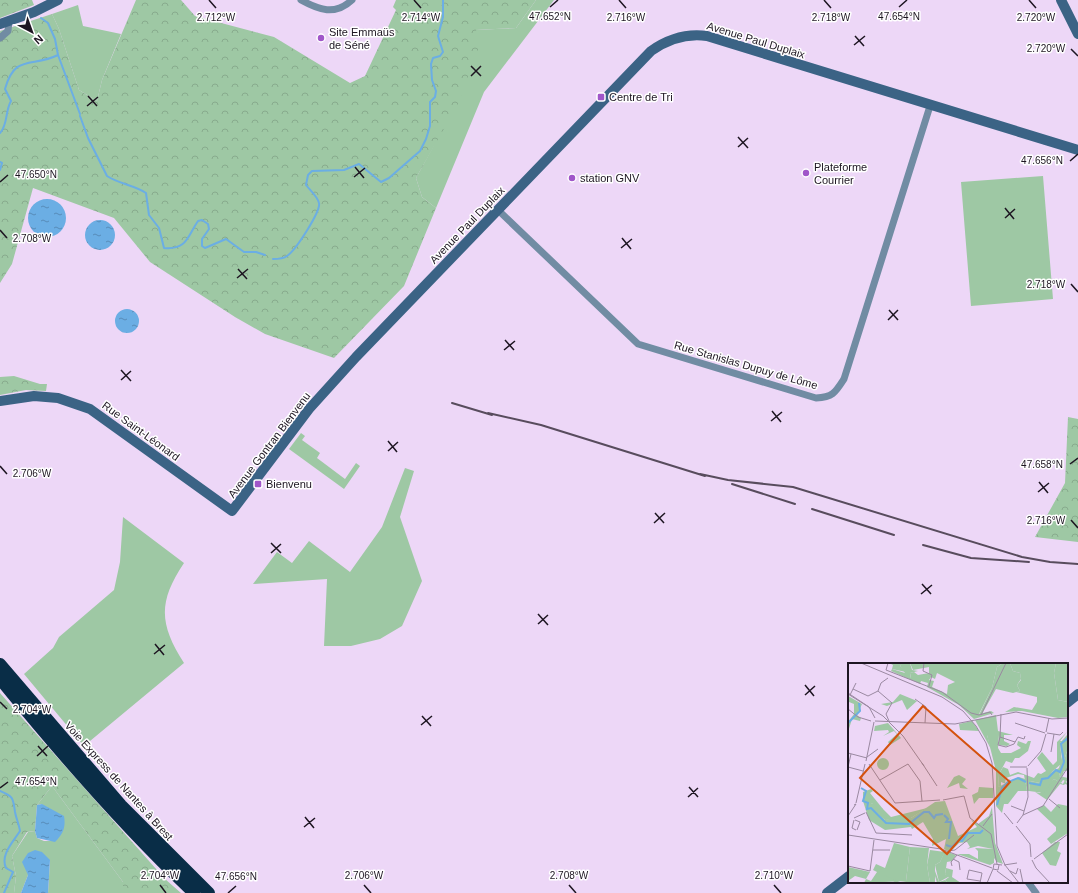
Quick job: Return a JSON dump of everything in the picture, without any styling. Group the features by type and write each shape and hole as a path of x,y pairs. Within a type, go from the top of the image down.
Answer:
{"highway":[{"name":"Voie Express de Nantes à Brest","path":"0,664 121,805 162,848 209,893"},
{"name":"Voie Express de Nantes à Brest","path":"0,679 112,810 194,893"}],"main road":[{"path":"4,22 38,10 58,0"},
{"path":"1061,0 1078,34"},
{"name":"Avenue Paul Duplaix","path":"356,357 651,51 664,43 681,36 708,36 930,106 1078,150"},
{"name":"Avenue Gontran Bienvenu","path":"232,511 309,409 356,357"},
{"name":"Rue Saint-Léonard","path":"0,401 34,396 58,398 90,409 105,418 232,511"},
{"path":"1068,702 1078,694"},
{"path":"827,893 848,877"}],"street":[{"path":"301,0 318,9 332,11 346,5 352,0"},
{"path":"0,38 8,31 4,22"},
{"name":"Rue Stanislas Dupuy de Lôme","path":"498,210 638,344 816,398 828,397 836,392 844,379 930,106"},
{"path":"1029,883 1036,893"}],"green space":[{"path":"0,0 32,0 34,5 0,18"},
{"path":"136,0 181,0 195,16 274,37 350,83 365,76 396,10 393,7 396,0 536,0 516,28 476,30 479,47 458,104 416,178 422,197 436,208 404,286 334,358 265,334 235,317 150,262 114,218 33,188 12,264 0,283 0,31 52,14 59,29 79,90 97,101 102,80"},
{"path":"536,0 554,0 484,92 436,208 422,197 416,178 433,147 476,30 516,28"},
{"path":"78,5 83,26 121,34 102,80 97,101 79,90 59,29 52,14"},
{"path":"1043,176 1053,299 971,306 961,182"},
{"path":"14,376 40,384 47,384 46,391 26,390 0,395 0,377"},
{"path":"1068,417 1078,419 1078,542 1035,537 1065,483"},
{"path":"301,433 305,436 302,440 320,453 317,458 345,479 356,463 360,466 344,489 289,449"},
{"path":"405,468 414,471 400,517 422,581 402,626 380,639 351,646 324,646 327,579 253,584 277,552 292,563 309,541 350,572 382,527"},
{"path":"123,517 184,563 170,590 166,601 165,613 166,625 170,636 184,663 84,746 24,674 53,648 59,637 114,590 120,562"},
{"path":"0,693 165,879 181,893 123,893 123,882 52,786 37,805 35,831 27,832 12,856 16,876 14,893 0,893"},
{"path":"52,786 123,882 123,893 48,893 50,860 28,875 21,893 14,893 16,876 12,856 28,832 35,831 37,838 44,841 52,841 42,804 37,805"}],"water":[{"path":"47,199 60,205 66,218 60,231 47,237 34,231 28,218 34,205"},
{"path":"100,220 111,224 115,235 111,246 100,250 89,246 85,235 89,224"},
{"path":"127,309 135,313 139,321 135,329 127,333 119,329 115,321 119,313"},
{"path":"42,804 64,816 65,824 63,830 55,842 37,838 35,831 37,805"},
{"path":"35,850 42,852 50,860 48,893 21,893 28,875 22,862 28,853"}],"waterway":[{"path":"273,259 284,258 291,252 307,230 316,214 319,203 316,196 306,185 308,175 312,171 344,170 359,164 381,182 389,178 420,151 430,126 430,102 435,97 436,91 432,80 431,64 433,58 440,56 443,52 438,36 443,17 443,0"},
{"path":"41,18 48,23 55,39 58,55 80,114"},
{"path":"0,133 3,130 11,101 5,89 14,70 26,63 49,59 58,55"},
{"path":"80,116 88,138 107,176 146,193 149,215 159,228 164,248 172,248 182,245 198,221 202,220 208,224 209,229 202,239 202,246 205,248 226,239 244,252 256,252 265,255"},
{"path":"0,162 2,163 0,170"},
{"path":"0,791 12,798 20,831 6,853 6,868 13,872 4,893"}],"railway":[{"path":"452,403 492,415"},
{"path":"488,413 541,425 705,476"},
{"path":"700,474 728,480 793,487 1022,557 1050,562 1078,564"},
{"path":"732,484 795,504"},
{"path":"812,509 894,535"},
{"path":"923,545 971,558 1029,562"}],"place":[{"name":"Site Emmaüs de Séné","path":"321,38"},
{"name":"Centre de Tri","path":"601,97"},
{"name":"Plateforme Courrier","path":"806,173"},
{"name":"station GNV","path":"572,178"},
{"name":"Bienvenu","path":"258,484"}]}
